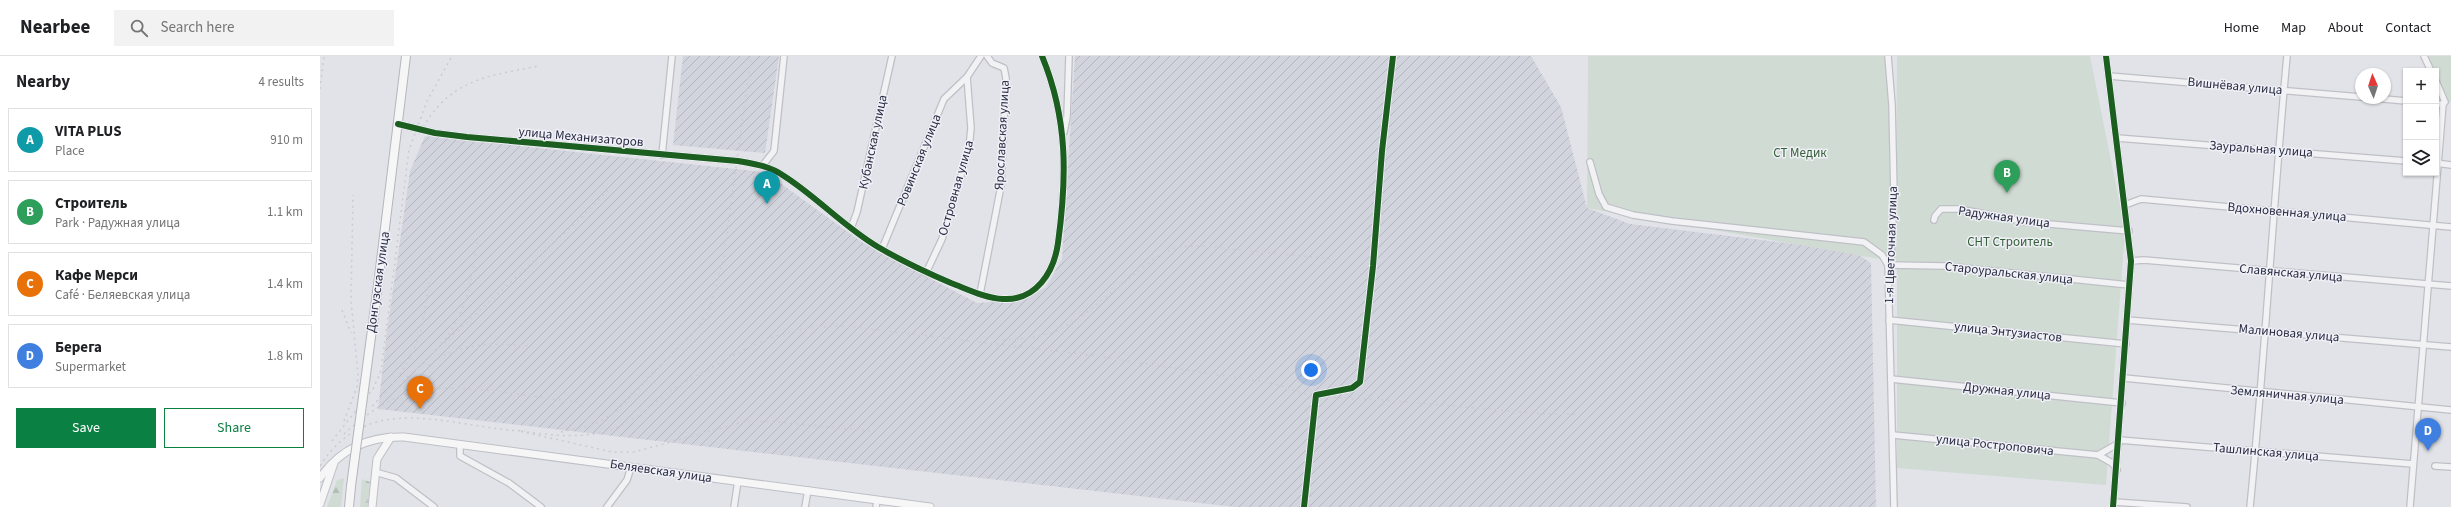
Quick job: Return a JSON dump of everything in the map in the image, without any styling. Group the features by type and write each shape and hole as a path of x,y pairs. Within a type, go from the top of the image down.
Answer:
{"highway":[{"name":"Донгузская улица","path":"349,505 406,56"}],"main road":[{"name":"Беляевская улица","path":"320,478 334,463 355,446 367,441 391,437 460,444 808,490 877,504 930,507"},
{"path":"372,507 375,472 378,459 391,437"},
{"path":"320,504 334,463"}],"street":[{"path":"662,155 672,56"},
{"path":"784,56 774,151 763,165 783,175 851,228 905,264 980,294 1003,300 1035,291 1042,283 1055,260 1062,212 1063,134 1067,117 1069,56"},
{"name":"Кубанская улица","path":"851,228 857,212 892,56"},
{"path":"967,77 981,56"},
{"name":"Ярославская улица","path":"980,294 1001,186 1006,78 1004,68 992,63 987,56"},
{"path":"1042,56 1052,82 1063,134"},
{"path":"1304,507 1316,395 1352,388 1360,382 1373,266 1382,151 1393,56"},
{"path":"1884,56 1890,64"},
{"name":"1-я Цветочная улица","path":"1888,56 1890,64 1894,195 1891,258 1888,265 1894,507"},
{"path":"2106,56 2129,231 2131,261 2114,504 2187,507"},
{"path":"2250,507 2256,450 2264,331 2275,211 2278,150 2287,56"},
{"path":"2424,56 2430,68"},
{"name":"Вишнёвая улица","path":"2109,76 2355,96"},
{"name":"Ровинская улица","path":"882,249 944,99 967,77"},
{"name":"Островная улица","path":"926,273 942,239 969,148 971,128 967,77"},
{"path":"2439,86 2444,95 2445,102 2443,104 2439,143"},
{"path":"2391,100 2403,101"},
{"name":"улица Механизаторов","path":"398,124 436,133 763,165"},
{"name":"Зауральная улица","path":"2116,138 2403,161"},
{"path":"1590,162 1599,194 1606,207 1632,215 1672,221 1864,242 1882,255 1888,265"},
{"path":"2439,163 2451,165"},
{"path":"2410,507 2434,226 2436,176"},
{"name":"Вдохновенная улица","path":"2125,205 2141,199 2451,227"},
{"name":"Радужная улица","path":"1934,220 1941,209 1959,209 2028,222 2129,231"},
{"name":"Славянская улица","path":"2131,261 2144,260 2451,286"},
{"name":"Староуральская улица","path":"1888,265 1945,266 2129,285"},
{"name":"улица Энтузиастов","path":"1889,320 2126,344"},
{"name":"Малиновая улица","path":"2127,320 2451,347"},
{"name":"Земляничная улица","path":"2124,378 2451,410"},
{"name":"Дружная улица","path":"1892,379 2122,403"},
{"name":"улица Ростроповича","path":"1893,435 2098,455"},
{"path":"2116,470 2112,463 2098,455 2119,441"},
{"name":"Ташлинская улица","path":"2119,441 2256,450 2413,464"},
{"path":"460,444 460,456 509,483 541,507"},
{"path":"2435,466 2451,467"},
{"path":"607,507 627,480 631,467"},
{"path":"375,472 396,478 434,507"},
{"path":"734,507 738,481"},
{"path":"805,507 808,490"}],"shaded area":[{"path":"683,56 779,56 765,153 673,145"},
{"path":"1075,56 1531,56 1561,107 1587,208 1630,224 1853,251 1871,263 1876,507 1235,507 378,409 387,331 410,171 425,136 765,172 863,243 977,303 1023,300 1046,287 1062,259"}],"green space":[{"name":"СНТ Строитель","path":"1588,56 1884,56 1890,64 1894,206 1896,207 1897,56 2090,56 2125,230 2106,485 1897,468 1897,262 1587,208"},
{"path":"2425,56 2451,56 2451,102 2448,103 2439,84 2439,68 2431,68"},
{"path":"344,478 341,507 327,507 337,480"},
{"path":"362,479 370,482 367,507 360,507"}],"railway":[{"path":"320,89 324,56"},
{"path":"332,441 373,389 381,371 409,150 427,101 452,56"},
{"path":"561,432 593,425 616,412 697,328 710,308 724,256 751,56"},
{"path":"420,132 431,114 444,101 456,91 470,83 485,78 538,66"},
{"path":"444,343 578,221 610,188"},
{"path":"344,421 357,387 358,375 351,300 353,195"},
{"path":"402,381 437,349 449,334 458,318 470,283 478,237"},
{"path":"1003,340 1031,338 1055,332 1078,319 1158,256 1176,247 1202,246 1333,259"},
{"path":"372,406 389,388 402,371 412,354 423,320 431,256"},
{"path":"342,310 351,333"},
{"path":"870,431 778,422 747,421 634,452 612,452 519,431 574,436 607,431 634,419 673,389 729,357 760,342 791,332 844,326 1089,355 1271,383 1315,397 1385,400 1546,414 1576,414"},
{"path":"428,365 453,351 477,345 502,344 530,346"},
{"path":"344,434 382,405 399,396 425,389 446,388 492,391 578,402"},
{"path":"320,466 340,442 363,427 388,420 414,418 442,420 498,429 525,431"}],"cycle path":[{"path":"398,124 435,133 467,137 738,161 762,166 773,170 796,184 866,239 896,257 932,275 976,293 1003,299 1015,298 1034,290 1048,274 1056,254 1061,219 1064,171 1061,125 1051,79 1042,56"},
{"path":"1304,507 1316,395 1352,388 1360,382 1373,266 1382,151 1393,56"},
{"path":"2106,56 2131,261 2113,507"}],"place":[{"name":"Строитель","path":"2007,193"},
{"name":"VITA PLUS","path":"767,204"},
{"name":"Кафе Мерси","path":"420,409"},
{"name":"Берега","path":"2428,451"}],"park label":[{"name":"СТ Медик","path":"1800,153"}]}
